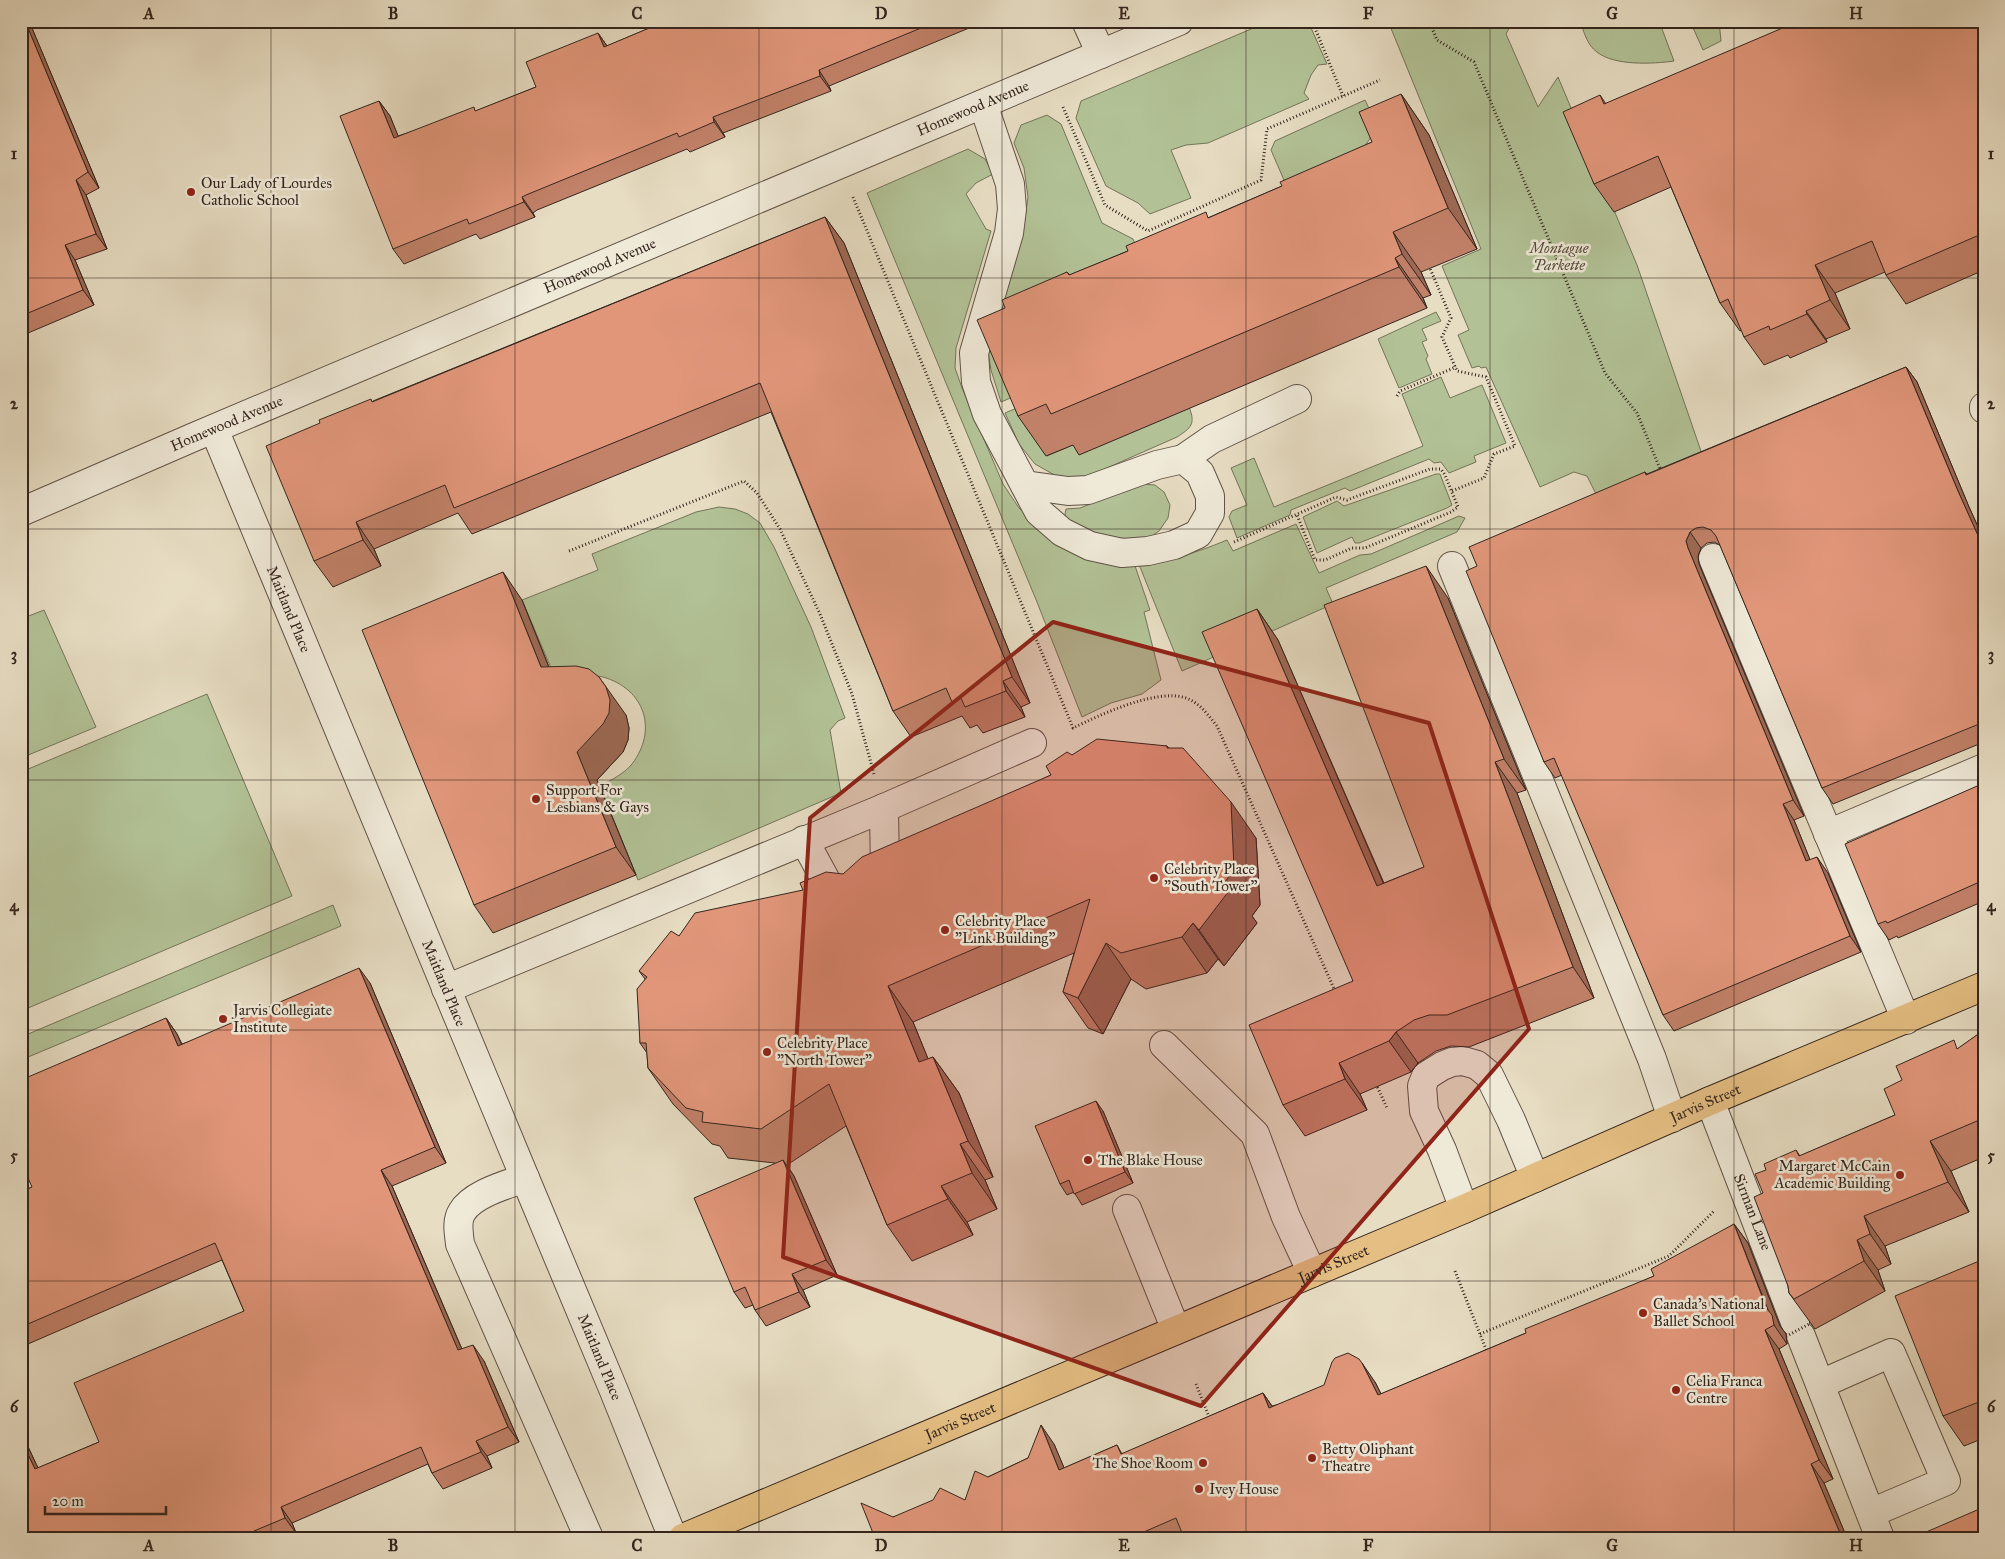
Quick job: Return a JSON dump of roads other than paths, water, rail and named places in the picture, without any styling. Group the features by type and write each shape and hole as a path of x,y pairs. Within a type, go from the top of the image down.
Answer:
{"main road":[{"name":"Jarvis Street","path":"683,1538 1464,1209 1710,1101 1984,986"}],"street":[{"path":"1086,21 1101,54"},
{"name":"Homewood Avenue","path":"21,512 1179,21"},
{"path":"983,104 1010,184 1012,209 1009,233 974,353 976,382 987,414 1039,512 1062,532 1090,546 1122,553 1148,552 1174,545 1198,534 1210,513 1210,496 1200,474 1183,459"},
{"path":"1025,486 1068,491 1088,490 1157,465 1183,459 1212,439 1297,399"},
{"name":"Maitland Place","path":"214,429 614,1391 673,1538"},
{"path":"1714,558 1906,1020"},
{"path":"1452,566 1652,1059 1672,1118"},
{"path":"446,989 884,808 1032,743"},
{"path":"1828,834 1984,768"},
{"path":"804,840 830,888 864,895 886,873 884,808"},
{"path":"1164,1045 1255,1134 1286,1216 1312,1273"},
{"path":"1464,1209 1442,1150 1424,1111 1422,1086 1426,1076 1442,1066 1452,1062 1463,1061 1477,1065 1489,1075 1536,1178"},
{"name":"Sirman Lane","path":"1710,1101 1797,1330 1875,1525"},
{"path":"524,1178 495,1189 469,1202 461,1213 458,1228 460,1244 589,1538"},
{"path":"1128,1209 1176,1330"},
{"path":"1820,1384 1891,1354 1946,1481 1875,1525"}],"place":[{"name":"Our Lady of Lourdes Catholic School","path":"191,192"},
{"name":"Support For Lesbians & Gays","path":"536,799"},
{"name":"Celebrity Place \"South Tower\"","path":"1154,878"},
{"name":"Celebrity Place \"Link Building\"","path":"945,930"},
{"name":"Jarvis Collegiate Institute","path":"223,1019"},
{"name":"Celebrity Place \"North Tower\"","path":"767,1052"},
{"name":"The Blake House","path":"1088,1160"},
{"name":"Margaret McCain Academic Building","path":"1900,1175"},
{"name":"Canada's National Ballet School","path":"1643,1313"},
{"name":"Celia Franca Centre","path":"1676,1390"},
{"name":"Betty Oliphant Theatre","path":"1312,1458"},
{"name":"The Shoe Room","path":"1203,1463"},
{"name":"Ivey House","path":"1199,1489"}],"park label":[{"name":"Montague Parkette","path":"1559,256"}]}
